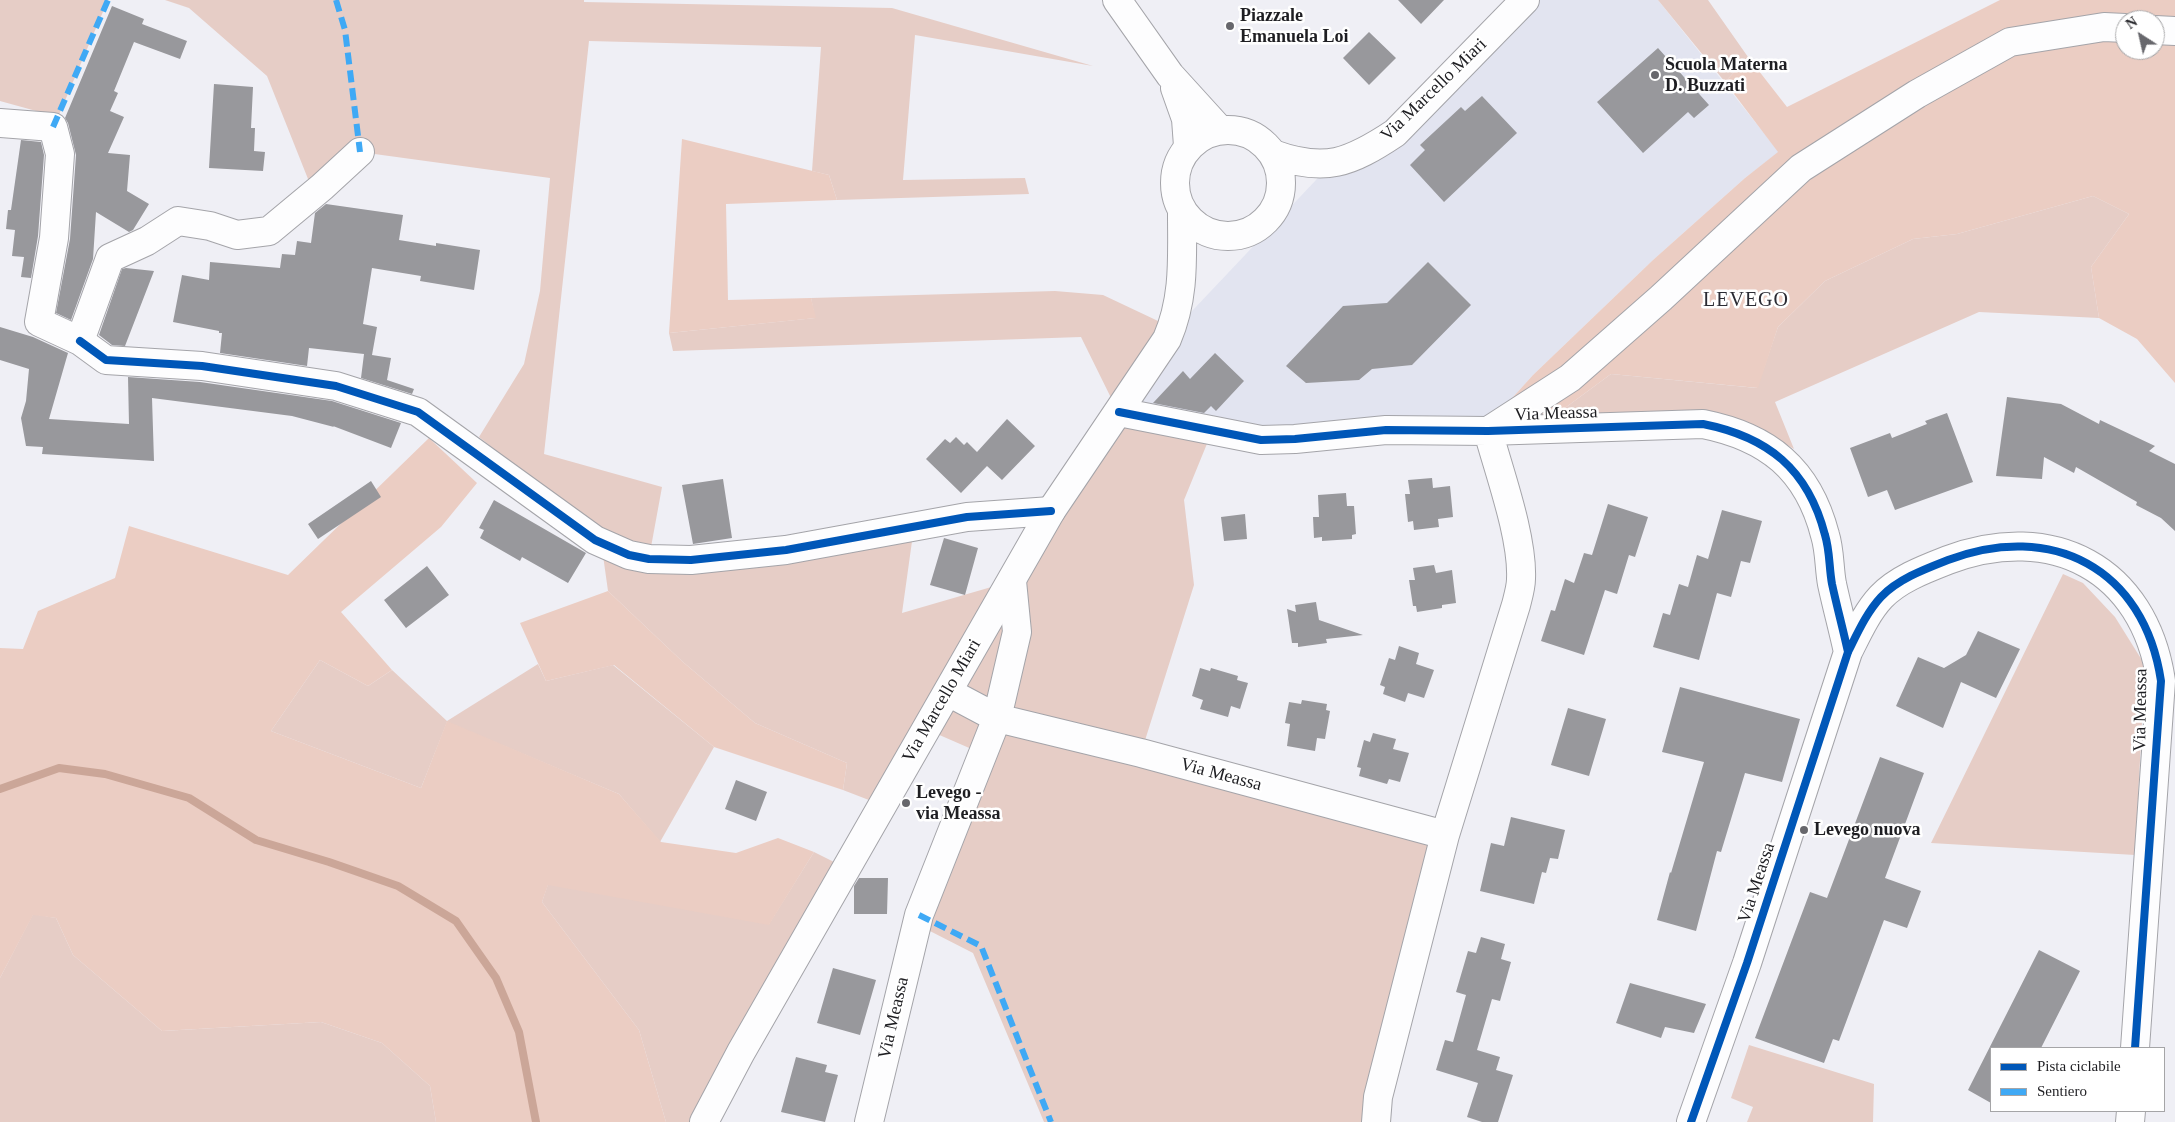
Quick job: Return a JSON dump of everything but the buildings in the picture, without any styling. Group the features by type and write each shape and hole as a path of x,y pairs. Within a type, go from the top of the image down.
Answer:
{"street":[{"path":"1117,0 1170,75 1220,130"},
{"name":"Via Marcello Miari","path":"1333,162 1279,199 1267,219 1248,233 1233,237 1217,236 1204,232 1192,224 1182,213 1175,196 1174,179 1178,161 1188,146 1203,136 1220,130 1235,130 1250,134 1262,142 1273,154 1309,164 1354,158 1395,133 1525,0"},
{"path":"1376,1122 1378,1097 1445,835 1516,605 1521,578 1519,551 1512,518 1488,430 1570,378 1662,298 1801,168 1909,100 2010,42 2104,27 2115,28"},
{"path":"1170,75 1186,118 1188,146"},
{"path":"0,123 54,127 60,154 54,238 39,322 80,341 106,360 202,366 336,386 418,412 595,540 629,555 649,559 691,560 786,550 967,518 1051,512"},
{"path":"80,341 110,258 147,241 178,221 210,226 237,235 269,231 322,187 360,152"},
{"path":"1273,154 1280,176 1279,199"},
{"name":"Via Marcello Miari","path":"704,1122 741,1052 1051,512 1166,339 1173,324 1182,284 1182,213"},
{"name":"Via Marcello Miari","path":"1182,284 1196,256 1205,244 1217,236"},
{"name":"Via Meassa","path":"1118,412 1261,440 1295,439 1386,430 1488,430 1702,424 1725,429 1767,447 1797,474 1811,494 1820,515 1826,537 1832,583 1848,652"},
{"name":"Via Meassa","path":"1691,1122 1747,964 1848,652 1864,620 1882,596 1900,582 1926,568 1981,550 2034,546 2057,550 2080,559 2102,572 2120,589 2136,610 2148,632 2157,655 2161,681 2135,1047"},
{"name":"Via Meassa","path":"869,1122 918,915 997,718 1017,632 1012,581"},
{"name":"Via Meassa","path":"948,692 997,718 1150,756 1445,835"}],"shaded area":[{"path":"0,0 108,0 58,117 0,101"},
{"path":"165,0 584,0 584,2 892,8 1093,66 915,35 903,180 1025,178 1029,194 837,200 829,175 812,171 821,47 589,41 544,454 662,487 649,558 914,527 902,613 1012,581 1118,412 1081,337 673,351 669,333 815,318 811,298 1055,291 1103,295 1175,329 1119,411 1213,429 1184,500 1194,585 1141,753 1445,835 1377,1122 1044,1122 973,953 924,928 983,754 928,730 887,807 843,790 847,763 755,723 683,662 608,591 600,534 479,437 524,364 540,291 550,178 360,152 314,194 267,76 189,8"},
{"path":"1514,0 1658,0 1779,152 1745,178 1653,260 1533,375 1486,427 1312,433 1119,412 1175,329 1333,162 1354,158"},
{"path":"1658,0 1708,0 1748,57 1725,82"},
{"path":"2000,0 2175,0 2175,383 2137,339 2099,318 2091,267 2129,214 2093,196 1957,234 1913,239 1825,281 1778,327 1758,388 1611,374 1546,422 1486,427 1533,375 1653,260 1745,178 1778,152 1725,82 1748,57 1787,107"},
{"path":"682,139 829,175 837,200 726,204 728,300 811,298 816,318 669,333"},
{"path":"2093,196 2129,214 2091,267 2099,318 1979,312 1775,402 1794,449 1756,427 1546,422 1611,374 1757,388 1778,327 1825,281 1913,239 1957,234"},
{"path":"429,438 477,483 441,527 341,612 392,670 368,686 320,660 271,731 421,788 447,721 619,794 661,842 736,853 778,838 814,852 769,925 548,885 542,902 639,1030 666,1122 436,1122 430,1086 382,1043 321,1022 162,1031 73,955 56,918 33,915 0,978 0,648 23,649 38,611 115,578 129,526 288,575"},
{"path":"2063,574 2083,583 2115,617 2145,665 2135,855 1931,843"},
{"path":"608,591 683,662 755,723 847,763 843,790 714,747 614,665 546,681 520,623"},
{"path":"320,660 368,686 392,670 447,721 538,664 546,681 613,665 714,747 660,842 619,794 447,722 421,788 271,731"},
{"path":"814,852 852,871 718,1122 666,1122 639,1030 542,902 548,884 769,924"},
{"path":"33,914 56,918 73,955 162,1031 321,1022 382,1043 430,1086 436,1122 0,1122 0,978"},
{"path":"1749,1045 1874,1084 1873,1122 1747,1122 1753,1107 1731,1098"}],"waterway":[{"path":"0,789 59,768 105,774 189,798 256,840 329,862 398,886 456,921 496,978 519,1032 536,1122"}],"marked path":[{"path":"53,127 108,0"},
{"path":"336,0 345,30 360,152"},
{"path":"919,915 981,946 1051,1122"}],"cycle path":[{"path":"80,341 106,360 202,366 336,386 418,412 595,540 629,555 649,559 691,560 786,550 967,517 1051,511"},
{"path":"1119,412 1261,440 1295,439 1386,430 1488,431 1703,424 1726,430 1766,447 1796,474 1808,492 1818,512 1827,541 1832,584 1848,652"},
{"path":"1691,1122 1747,963 1848,652 1859,630 1876,603 1895,585 1930,567 1986,549 2023,547 2057,551 2087,564 2114,583 2135,609 2151,642 2161,681 2135,1047"}],"place":[{"name":"Piazzale Emanuela Loi","path":"1230,26"},
{"name":"Scuola Materna D. Buzzati","path":"1655,75"},
{"name":"Levego - via Meassa","path":"906,803"},
{"name":"Levego nuova","path":"1804,830"}],"district":[{"name":"LEVEGO","path":"1746,301"}]}
